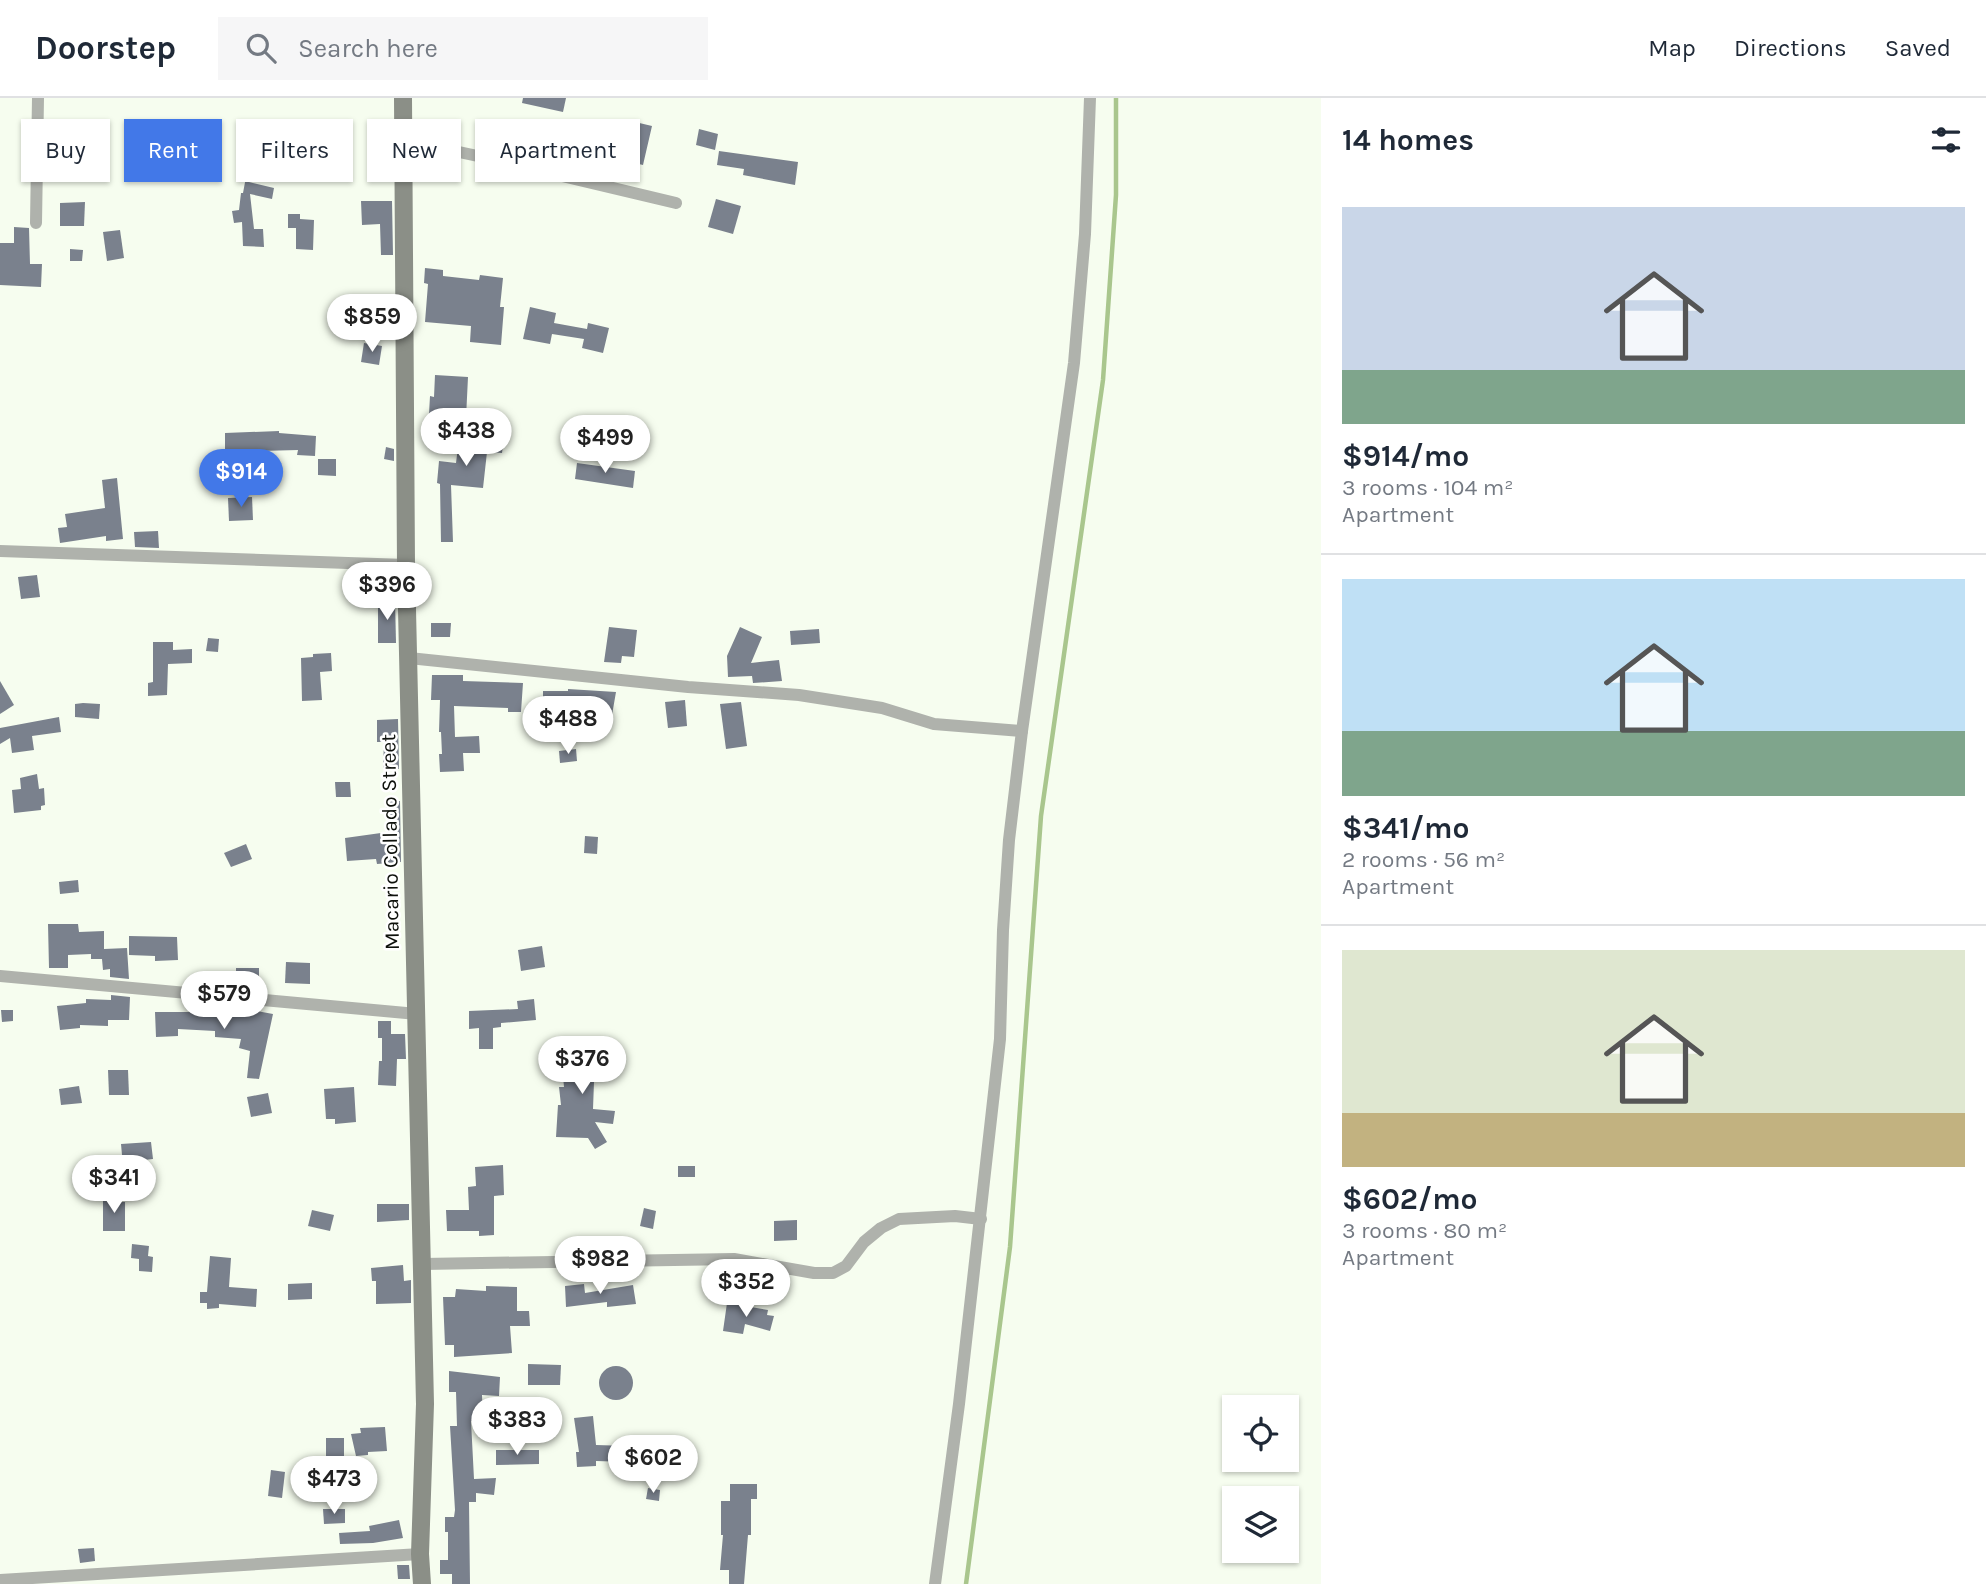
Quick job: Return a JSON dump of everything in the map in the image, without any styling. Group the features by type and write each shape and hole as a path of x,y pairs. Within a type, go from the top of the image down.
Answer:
{"street":[{"path":"36,223 38,98"},
{"name":"Macario Collado Street","path":"403,98 403,119"},
{"path":"935,1584 981,1219 1000,1039 1003,917 1009,841 1074,363 1086,234 1090,98"},
{"path":"461,153 676,203"},
{"name":"Macario Collado Street","path":"403,182 406,565 425,1404 420,1554 422,1584"},
{"path":"0,551 406,565"},
{"path":"409,658 799,695 882,708 934,724 1022,731"},
{"path":"0,976 417,1013"},
{"path":"423,1264 734,1259 814,1273 834,1273 846,1266 872,1235 899,1219 955,1216 981,1219"},
{"path":"0,1580 420,1554"}],"building":[{"path":"523,98 566,98 563,112 522,103"},
{"path":"640,123 652,126 643,165 640,164"},
{"path":"699,129 718,134 715,150 696,145"},
{"path":"719,151 798,162 795,185 743,175 744,169 717,165"},
{"path":"245,182 274,188 272,199 250,194 254,229 263,229 264,247 243,246 242,222 234,223 232,211 239,210"},
{"path":"716,199 741,206 733,234 708,227"},
{"path":"361,201 392,201 393,255 381,255 380,224 362,225"},
{"path":"85,202 84,226 60,226 60,203"},
{"path":"288,214 300,214 300,219 314,220 313,250 296,249 296,228 288,228"},
{"path":"14,227 29,228 30,264 42,264 41,287 0,285 0,243 14,243"},
{"path":"120,230 124,258 107,261 103,232"},
{"path":"70,249 83,250 82,261 70,261"},
{"path":"425,268 443,270 443,276 479,280 480,275 503,278 500,307 504,307 501,345 470,342 471,326 425,322 428,284 424,283"},
{"path":"530,307 556,313 554,323 587,329 588,323 609,328 603,353 582,348 584,339 552,334 550,344 523,339"},
{"path":"364,343 382,346 379,365 361,362"},
{"path":"435,375 468,377 466,418 429,414 430,396 434,397"},
{"path":"461,423 505,429 502,453 487,452 483,488 451,485 453,542 441,542 440,484 437,483 439,461 456,463"},
{"path":"279,431 316,436 315,456 297,455 298,450 225,449 225,433"},
{"path":"386,447 394,449 394,461 384,459"},
{"path":"318,459 336,459 336,476 318,475"},
{"path":"577,463 635,471 633,488 575,479"},
{"path":"117,478 123,539 106,541 106,536 60,543 58,528 67,527 65,514 105,508 102,480"},
{"path":"252,497 253,520 229,521 228,498"},
{"path":"158,531 159,548 135,547 134,532"},
{"path":"37,575 40,597 21,599 18,577"},
{"path":"378,600 395,600 396,643 378,643"},
{"path":"431,623 451,623 450,637 431,637"},
{"path":"609,627 637,630 634,657 622,656 621,663 604,662"},
{"path":"740,627 762,637 751,663 779,660 782,681 753,683 752,676 728,677 727,656"},
{"path":"819,629 820,643 791,645 790,631"},
{"path":"208,638 219,639 218,652 206,651"},
{"path":"153,642 173,642 173,650 192,649 192,663 168,664 167,695 148,696 148,683 153,682"},
{"path":"331,653 332,671 320,672 322,700 302,701 301,658"},
{"path":"432,675 463,675 463,681 523,683 521,712 508,712 508,708 454,706 455,737 479,736 480,753 463,753 464,771 440,772 440,700 431,700"},
{"path":"0,681 14,705 0,714"},
{"path":"568,689 616,692 612,715 593,712 594,705 564,704 563,733 549,732 550,710 543,711 543,691"},
{"path":"685,700 687,726 668,728 665,702"},
{"path":"741,702 747,746 726,749 720,704"},
{"path":"75,704 100,704 99,719 75,717"},
{"path":"59,717 61,732 32,736 34,750 12,753 10,738 0,744 0,728"},
{"path":"398,719 399,769 383,768 384,742 377,742 377,720"},
{"path":"576,749 577,761 560,763 559,751"},
{"path":"37,774 39,789 44,788 45,805 41,806 41,810 14,813 12,790 21,789 20,778"},
{"path":"335,782 350,782 351,797 336,797"},
{"path":"386,801 400,801 401,862 377,864 376,859 347,861 345,838 388,832"},
{"path":"585,836 598,837 597,854 584,853"},
{"path":"246,844 252,859 231,867 224,853"},
{"path":"78,880 79,892 60,894 59,882"},
{"path":"48,924 78,924 79,932 104,931 104,949 127,948 129,979 110,977 110,969 103,970 102,959 91,959 91,954 68,955 68,968 49,968"},
{"path":"129,936 177,937 178,960 155,961 155,956 129,955"},
{"path":"542,946 545,967 521,971 518,950"},
{"path":"286,962 310,963 310,984 285,983"},
{"path":"236,968 259,968 259,983 236,983"},
{"path":"111,995 130,997 129,1020 108,1020 108,1026 80,1025 80,1028 60,1030 57,1006 86,1003 86,999 111,1000"},
{"path":"534,999 536,1020 501,1023 501,1027 493,1028 493,1049 479,1049 479,1028 469,1029 469,1011 518,1009 517,1001"},
{"path":"246,1009 273,1014 259,1079 247,1078 250,1051 239,1048 241,1039 215,1037 215,1031 178,1029 178,1036 156,1037 155,1012 206,1012 245,1017"},
{"path":"1,1010 13,1010 13,1021 2,1022"},
{"path":"378,1021 391,1021 391,1034 405,1034 406,1059 397,1059 396,1086 378,1085 382,1038 378,1038"},
{"path":"607,1044 609,1057 595,1058 597,1081 594,1082 593,1109 615,1111 613,1124 595,1122 607,1142 595,1149 588,1138 556,1137 558,1105 561,1105 559,1087 564,1087 562,1065 568,1064 566,1048"},
{"path":"108,1070 128,1070 129,1095 109,1095"},
{"path":"79,1086 82,1103 61,1105 59,1089"},
{"path":"354,1087 356,1122 335,1124 335,1119 326,1119 324,1089"},
{"path":"268,1093 272,1113 251,1117 247,1097"},
{"path":"151,1142 153,1159 144,1160 145,1169 115,1171 114,1156 122,1155 121,1144"},
{"path":"503,1165 504,1195 494,1196 494,1235 479,1236 479,1231 447,1231 446,1210 469,1210 468,1187 476,1186 475,1167"},
{"path":"678,1166 695,1166 695,1177 678,1177"},
{"path":"103,1197 117,1197 117,1202 125,1202 125,1231 103,1231"},
{"path":"377,1204 409,1204 409,1220 377,1222"},
{"path":"644,1208 656,1211 653,1229 640,1226"},
{"path":"312,1210 334,1215 330,1231 308,1226"},
{"path":"797,1220 797,1240 774,1241 774,1221"},
{"path":"132,1244 149,1246 148,1256 153,1257 152,1272 139,1271 139,1259 131,1258"},
{"path":"210,1256 231,1258 229,1287 257,1289 256,1307 219,1304 219,1308 207,1309 207,1303 200,1303 200,1292 207,1292"},
{"path":"403,1265 404,1281 411,1280 411,1303 376,1304 376,1281 372,1281 371,1268"},
{"path":"723,1270 725,1289 710,1290 708,1271"},
{"path":"312,1283 312,1299 288,1300 288,1284"},
{"path":"584,1284 585,1293 633,1285 636,1304 607,1307 607,1302 566,1307 565,1286"},
{"path":"486,1286 517,1287 517,1311 529,1311 530,1326 510,1326 512,1353 454,1357 454,1345 445,1345 443,1297 455,1297 456,1289 486,1291"},
{"path":"727,1303 768,1310 767,1315 774,1316 770,1331 745,1324 743,1334 723,1331"},
{"path":"528,1364 561,1365 560,1385 528,1385"},
{"path":"616,1366 628,1371 633,1383 628,1395 616,1400 604,1395 599,1383 604,1371"},
{"path":"449,1371 500,1377 499,1396 482,1395 483,1421 471,1421 474,1479 496,1478 494,1495 476,1493 476,1502 469,1502 470,1584 452,1584 452,1574 440,1574 440,1560 448,1560 445,1517 454,1517 455,1510 450,1426 457,1426 456,1392 449,1392"},
{"path":"593,1416 596,1445 629,1446 628,1462 596,1461 596,1466 577,1467 576,1452 579,1452 574,1418"},
{"path":"385,1427 387,1451 356,1456 351,1434 361,1433 360,1428"},
{"path":"326,1438 344,1438 344,1456 326,1457"},
{"path":"496,1450 539,1450 539,1464 496,1465"},
{"path":"271,1470 285,1472 282,1498 268,1496"},
{"path":"730,1484 757,1484 757,1499 751,1499 751,1535 748,1535 744,1584 729,1584 729,1570 720,1570 723,1535 721,1501 730,1501"},
{"path":"648,1488 660,1490 659,1501 646,1499"},
{"path":"323,1509 345,1509 345,1523 324,1524"},
{"path":"399,1520 403,1538 373,1543 340,1544 339,1533 370,1531 369,1526"},
{"path":"94,1548 95,1561 80,1563 78,1549"},
{"path":"397,1565 409,1565 410,1579 398,1579"}],"waterway":[{"path":"966,1584 1010,1247 1041,816 1103,380 1116,195 1116,98"}]}
